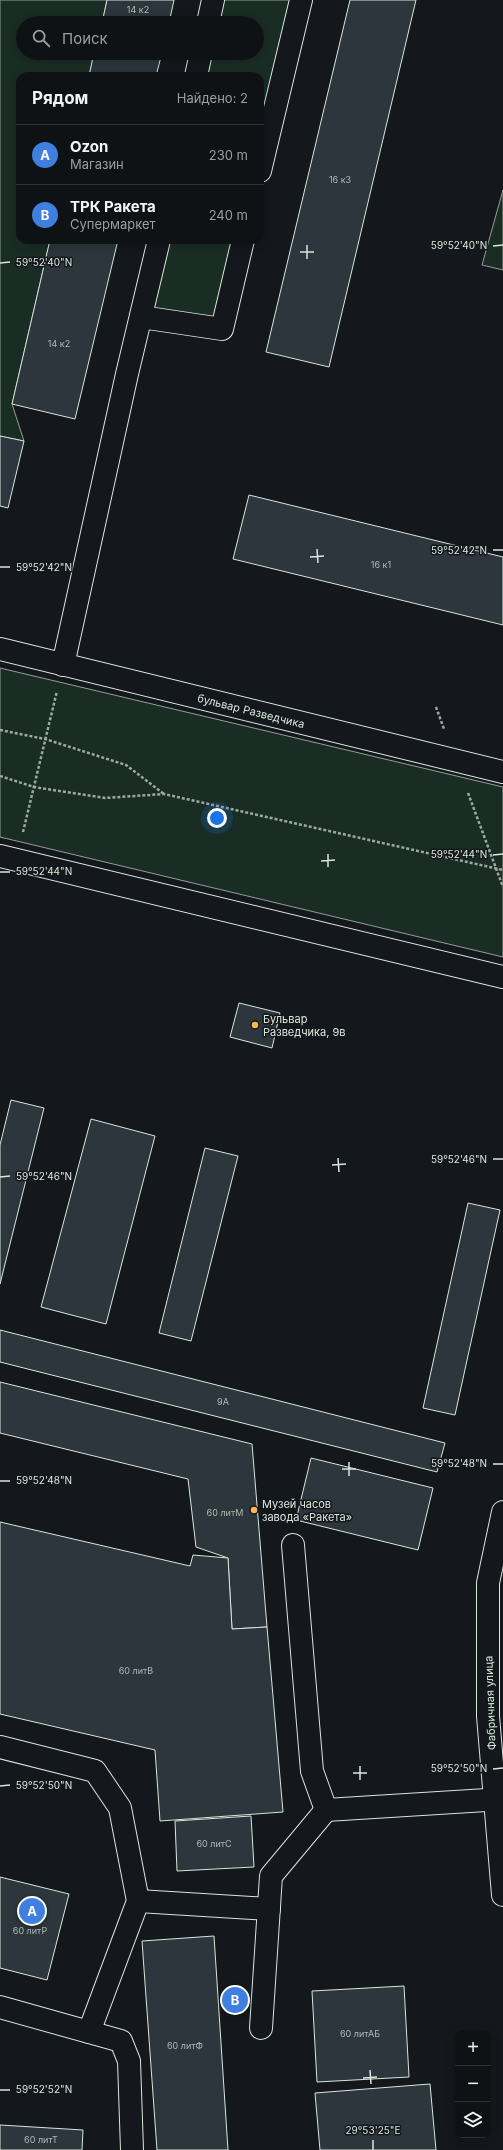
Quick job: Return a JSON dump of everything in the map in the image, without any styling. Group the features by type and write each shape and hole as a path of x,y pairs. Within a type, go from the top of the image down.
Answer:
{"street":[{"path":"210,16 213,0"},
{"path":"264,154 301,0"},
{"path":"197,72 199,60"},
{"path":"63,665 158,244"},
{"path":"141,317 222,329 243,244"},
{"name":"бульвар Разведчика","path":"0,649 503,772"},
{"path":"8,858 503,977"},
{"name":"Фабричная улица","path":"503,1512 488,1583 488,1716 499,1799 503,1895"},
{"path":"293,1546 312,1771 326,1810"},
{"path":"0,1747 95,1771 120,1808 138,1901 89,2032"},
{"path":"261,2028 271,1876 326,1810 499,1799"},
{"path":"138,1901 269,1909"},
{"path":"0,2007 121,2041 129,2060 132,2150"}],"path":[{"path":"8,858 34,787 63,665"},
{"path":"0,730 45,739 126,765 164,794"},
{"path":"0,776 34,787 105,798 164,794 503,870"},
{"path":"467,790 503,887"}],"green space":[{"path":"0,0 107,0 104,16 16,16 16,60 92,60 90,72 16,72 16,244 49,244 12,404 24,441 0,436"},
{"path":"213,0 301,0 264,154 264,72 197,72 199,60 264,60 264,16 210,16"},
{"path":"503,190 503,270 482,265"},
{"path":"158,244 242,244 222,329 141,317"},
{"path":"0,668 503,787 503,957 0,837"}],"building":[{"path":"107,0 174,0 171,16 104,16"},
{"path":"350,0 416,0 329,367 266,352"},
{"path":"92,60 160,60 157,72 90,72"},
{"path":"49,244 117,244 75,419 12,404"},
{"path":"0,436 24,441 8,508 0,506"},
{"path":"249,495 503,557 503,625 233,559"},
{"name":"Бульвар Разведчика, 9в","path":"239,1003 280,1013 272,1048 230,1037"},
{"path":"11,1100 44,1108 0,1284 0,1145"},
{"path":"91,1119 155,1136 106,1324 41,1307"},
{"path":"205,1148 238,1156 191,1341 159,1333"},
{"path":"468,1203 500,1210 455,1415 423,1408"},
{"path":"0,1330 445,1443 437,1472 0,1362"},
{"path":"0,1382 252,1444 267,1627 232,1629 228,1558 196,1547 188,1479 0,1433"},
{"path":"311,1458 433,1488 418,1550 296,1520"},
{"path":"0,1522 190,1566 193,1555 228,1558 232,1629 267,1627 283,1812 160,1821 155,1750 0,1714"},
{"path":"251,1816 254,1867 177,1871 175,1821"},
{"path":"0,1877 69,1894 47,1980 0,1968"},
{"path":"214,1936 228,2150 157,2150 142,1941"},
{"path":"404,1986 409,2077 317,2082 312,1991"},
{"path":"430,2084 436,2150 320,2150 315,2093"},
{"path":"0,2125 83,2130 82,2150 0,2150"}],"place":[{"name":"Бульвар Разведчика, 9в","path":"255,1025"},
{"name":"Музей часов завода «Ракета»","path":"254,1510"},
{"name":"Ozon","path":"32,1911"},
{"name":"ТРК Ракета","path":"235,2000"}]}
